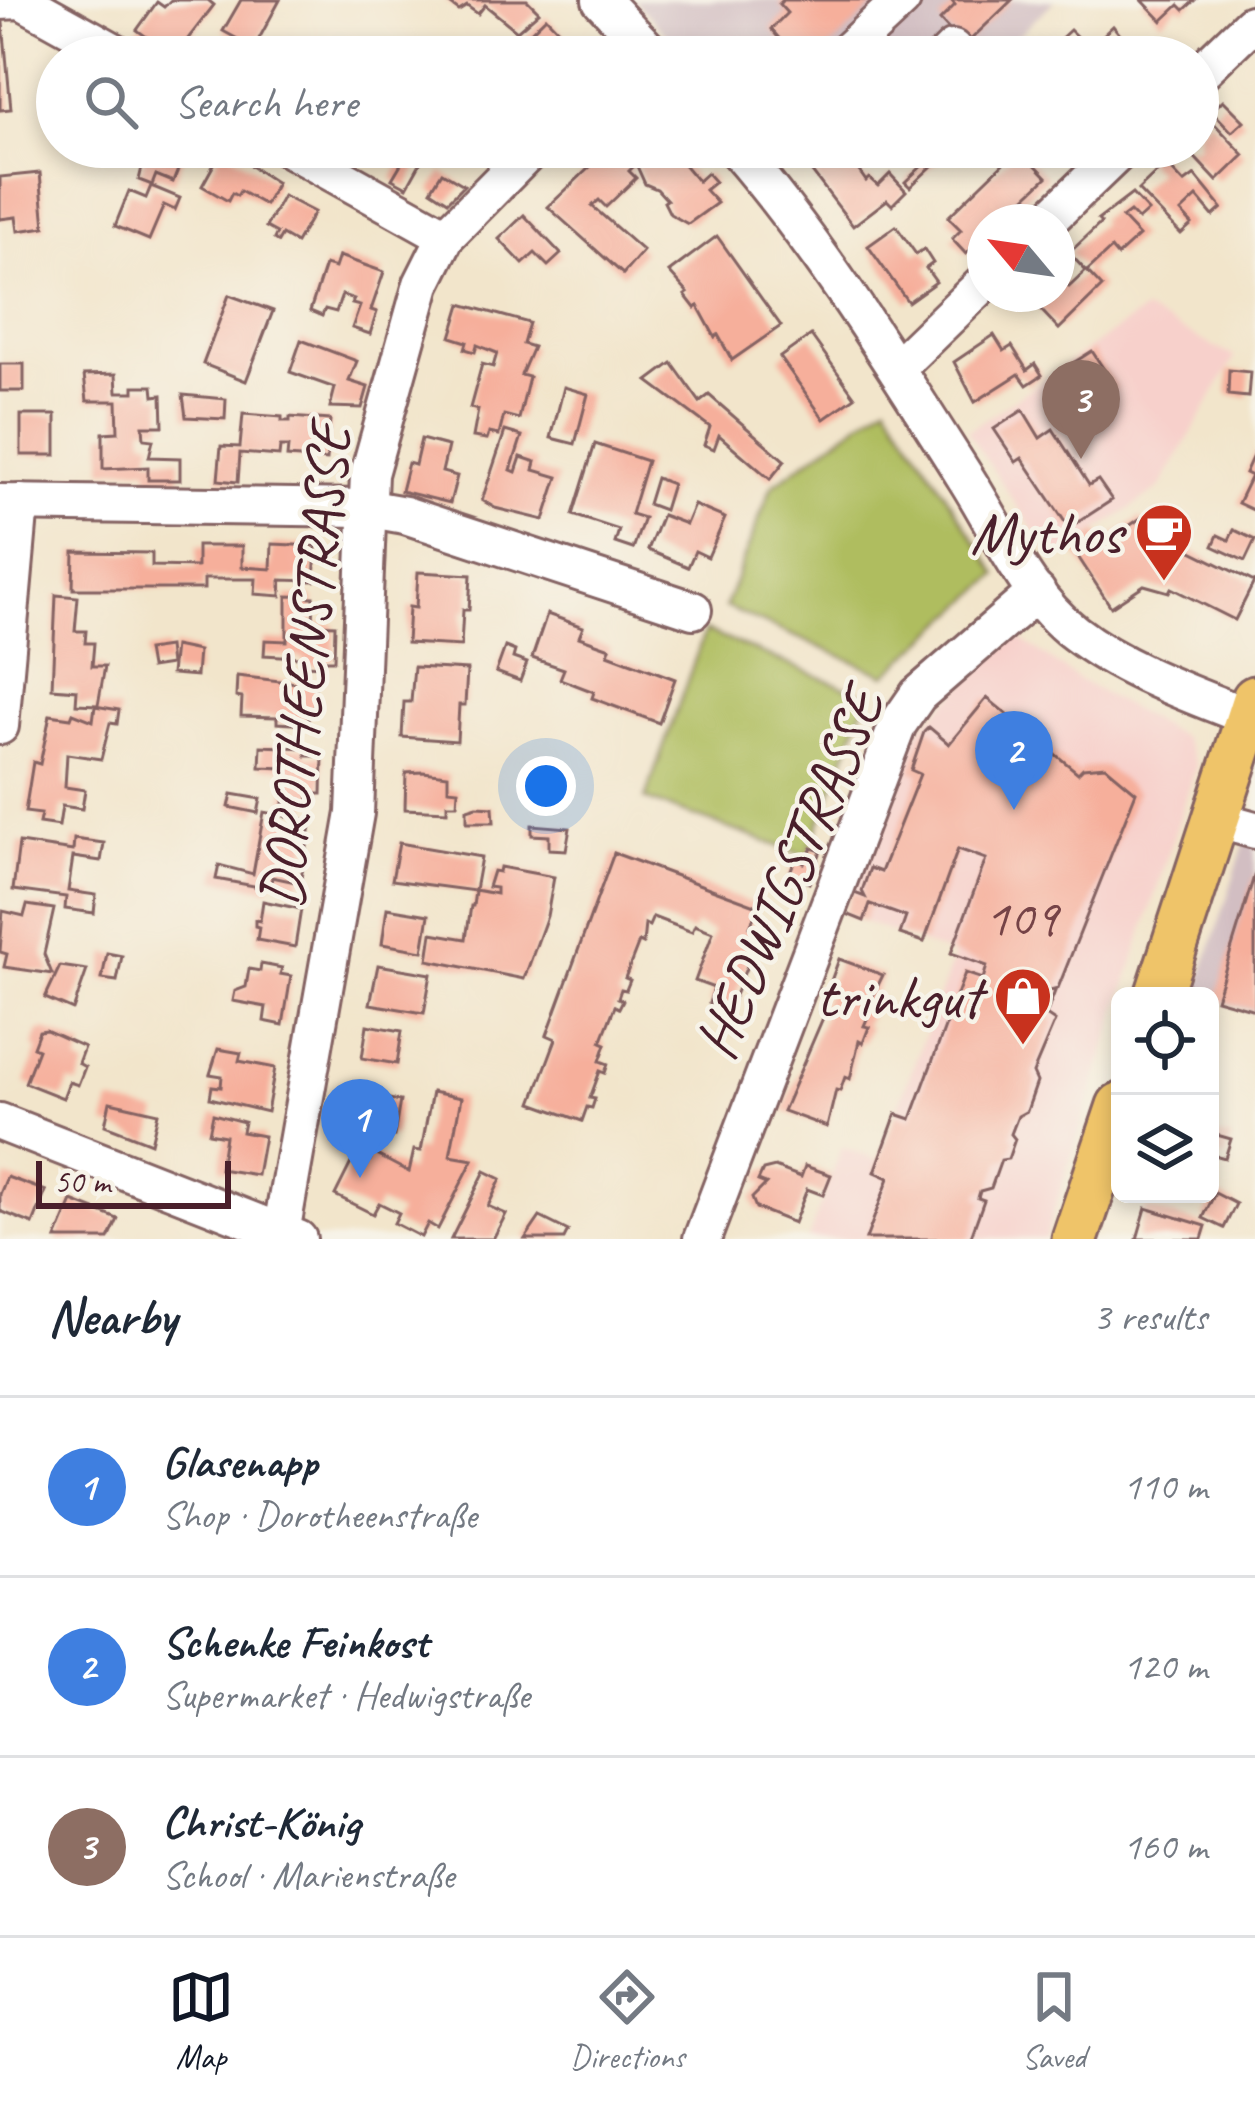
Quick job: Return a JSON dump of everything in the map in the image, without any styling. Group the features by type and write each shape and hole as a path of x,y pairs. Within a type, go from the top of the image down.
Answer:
{"main road":[{"path":"1162,987 1235,824 1255,664"},
{"path":"1075,1239 1111,1133"},
{"path":"1102,1239 1111,1196"}],"street":[{"path":"0,1 21,0 86,36"},
{"path":"601,0 630,36"},
{"path":"863,36 902,0"},
{"path":"1219,54 1250,24"},
{"path":"324,168 446,236"},
{"name":"DOROTHEENSTRASSE","path":"287,1237 355,813 369,473 422,284 446,236 513,168"},
{"path":"758,168 896,368 1036,592 1072,632 1111,656 1252,705"},
{"path":"1065,204 1102,168"},
{"path":"896,368 967,299"},
{"path":"0,726 10,503 365,508 424,521 693,610"},
{"name":"HEDWIGSTRASSE","path":"702,1239 898,724 918,695 1036,592"},
{"path":"0,1122 287,1237"}],"shaded area":[{"path":"634,0 1055,0 1018,36 668,36"},
{"path":"1144,311 1235,357 1160,488 1054,561 967,431"},
{"path":"1016,635 1077,679 1183,738 1196,766 1125,987 1111,987 1111,1032 1045,1239 808,1239 842,1147 878,1160 954,956 843,914 909,739"},
{"path":"1255,810 1255,1013 1219,1002 1219,987 1199,987"}],"green space":[{"path":"887,403 998,575 886,675 725,607 772,486"},
{"path":"705,631 868,696 807,856 645,799"}],"building":[{"path":"171,0 208,0 214,5 190,36 145,36 137,30 157,2 164,7"},
{"path":"241,0 280,0 260,36 232,36 223,31"},
{"path":"444,0 527,0 539,12 517,31 485,5 478,14 467,6 459,11"},
{"path":"783,0 880,0 842,36 777,36 771,29 787,13 779,4"},
{"path":"951,0 1012,0 974,36 955,36 940,20 955,5"},
{"path":"1142,0 1195,0 1184,10 1179,5 1162,21"},
{"path":"546,17 564,36 527,36"},
{"path":"0,23 11,109 0,110"},
{"path":"1113,26 1121,36 1102,36"},
{"path":"1223,100 1244,121 1232,132 1219,118"},
{"path":"1219,129 1244,155 1217,181 1205,168 1219,168"},
{"path":"142,168 179,168 173,182 156,175 152,185 139,180"},
{"path":"212,168 254,168 277,183 265,205 240,191 228,201 202,186"},
{"path":"399,168 418,168 407,187 392,179"},
{"path":"589,168 632,168 629,171 636,178 606,207 599,200 592,206 643,251 623,274 548,207"},
{"path":"638,168 687,168 698,181 707,173 715,182 705,190 717,203 688,224 670,214 667,200 645,184"},
{"path":"809,168 857,168 866,181 869,178 878,186 890,174 906,191 892,205 887,200 853,226"},
{"path":"920,168 930,168 910,187 905,182"},
{"path":"998,168 1038,168 1047,177 1018,204 967,204 966,254 952,239 961,230 948,217"},
{"path":"1153,168 1170,168 1184,183 1195,175 1222,208 1213,216 1197,197 1181,212 1192,224 1181,234 1138,190 1157,172"},
{"path":"442,172 464,185 448,201 431,190"},
{"path":"40,173 45,227 18,231 16,217 0,219 0,177"},
{"path":"151,186 180,198 175,210 164,205 149,240 115,226 129,191 146,198"},
{"path":"1132,194 1148,211 1138,220 1130,212 1122,218 1139,236 1117,256 1111,249 1087,271 1102,287 1059,329 1043,312 1075,312 1075,281 1086,271 1075,259 1075,247 1101,223 1098,220"},
{"path":"283,196 314,212 296,243 282,235 278,242 274,239 277,233 266,227"},
{"path":"524,215 561,254 548,266 535,253 523,264 499,239"},
{"path":"896,226 916,254 924,249 933,263 926,268 936,282 908,302 868,246"},
{"path":"717,236 781,326 732,360 698,306 669,272"},
{"path":"339,256 384,272 371,310 377,312 370,334 352,328 360,306 352,304 354,299 342,295 336,312 325,309 322,316 310,311 325,265 335,268"},
{"path":"229,295 273,311 246,381 203,364"},
{"path":"461,304 529,323 523,344 533,347 521,375 529,377 519,419 504,415 499,435 489,433 487,439 473,437 478,410 470,408 482,364 493,367 497,353 477,345 475,352 465,349 467,342 451,337"},
{"path":"811,335 855,397 824,419 780,357"},
{"path":"994,335 1004,351 1012,346 1027,370 1035,364 1042,375 1027,385 1019,374 975,402 954,362"},
{"path":"301,340 357,361 349,381 368,387 362,408 330,407 335,388 290,372"},
{"path":"1092,351 1116,388 1074,416 1056,388 1068,380 1062,370"},
{"path":"672,363 700,402 709,395 785,461 770,479 719,435 714,449 704,445 710,427 648,381"},
{"path":"0,364 24,364 24,391 0,391"},
{"path":"1229,370 1250,372 1248,397 1228,395"},
{"path":"116,374 117,392 153,386 154,396 162,395 163,426 143,426 144,439 153,440 149,457 180,458 180,480 148,480 148,467 103,469 103,433 118,432 117,401 87,401 84,375"},
{"path":"564,387 588,394 575,444 551,438"},
{"path":"183,395 226,399 225,419 186,417"},
{"path":"1023,410 1040,438 1053,429 1089,485 1098,480 1112,500 1069,528 1022,458 1016,462 994,429"},
{"path":"243,414 282,417 282,421 290,417 330,420 327,460 287,457 288,447 280,447 279,456 240,453 238,482 218,480 221,446 240,447"},
{"path":"21,415 56,415 56,455 21,455"},
{"path":"505,431 522,436 511,470 516,472 521,457 536,462 534,470 558,477 544,520 495,508 482,500"},
{"path":"421,439 448,446 442,472 457,476 450,503 401,491 408,463 415,465"},
{"path":"595,444 647,461 631,514 644,518 633,549 615,543 619,530 573,515"},
{"path":"1255,451 1255,511 1238,503 1251,476 1245,473"},
{"path":"656,478 672,484 664,510 648,504"},
{"path":"694,505 725,518 708,557 695,551 688,567 648,550 662,515 686,524"},
{"path":"1141,518 1159,552 1169,557 1180,535 1194,542 1190,550 1254,582 1235,620 1171,588 1169,592 1144,585 1111,607 1073,549 1098,532 1105,542"},
{"path":"1234,530 1255,540 1245,561 1213,546 1218,535 1229,540"},
{"path":"272,544 316,546 314,581 281,580 281,596 255,594 256,579 204,579 204,589 73,589 74,552 152,553 152,566 197,567 197,546 242,546 242,567 271,569"},
{"path":"418,572 471,575 461,646 407,643"},
{"path":"56,595 78,597 75,631 86,631 85,643 94,643 92,666 105,666 98,705 76,704 77,690 52,688"},
{"path":"287,596 314,597 313,624 335,625 334,660 323,660 323,666 304,665 298,657 264,655 265,640 287,641"},
{"path":"547,614 583,627 579,637 610,648 608,654 675,679 659,723 592,698 594,692 560,679 564,669 532,658"},
{"path":"174,646 198,651 196,676 171,674"},
{"path":"168,647 170,665 150,668 147,650"},
{"path":"505,647 515,651 513,658 527,663 520,681 496,672"},
{"path":"414,667 467,670 457,741 402,737 404,702 411,702"},
{"path":"237,676 315,685 308,725 277,723 277,717 241,716"},
{"path":"987,698 1078,773 1105,766 1136,792 1058,988 1050,990 1055,991 1046,1015 1055,1021 1033,1073 1037,1082 1027,1111 1018,1116 1011,1134 1015,1139 1008,1159 1001,1160 991,1188 980,1191 978,1198 984,1200 970,1239 866,1239 889,1178 875,1172 896,1114 911,1119 965,973 983,979 987,966 951,953 986,859 958,849 924,942 900,934 906,917 870,904 864,921 844,913 852,892 865,897 862,891 870,868 881,872 920,774 911,770 924,732 929,727 949,744"},
{"path":"95,706 119,710 117,724 110,723 101,759 67,754 65,787 85,790 82,809 62,806 59,826 39,823 41,814 25,812 33,762 40,764 50,715 71,718 73,713 93,721"},
{"path":"261,746 306,748 306,756 323,756 322,794 309,794 308,808 284,804 286,768 260,767"},
{"path":"406,773 448,775 448,789 458,790 457,804 447,804 447,811 405,809"},
{"path":"232,794 261,799 258,813 229,807"},
{"path":"493,807 494,822 467,822 467,809"},
{"path":"264,812 312,821 300,883 272,877 270,889 216,879 219,865 253,874"},
{"path":"532,825 570,828 566,850 549,849 549,836 532,835"},
{"path":"74,839 104,843 101,861 73,857 68,891 96,895 94,913 65,909 66,897 13,890 19,843 73,851"},
{"path":"399,843 481,857 475,890 496,894 496,888 488,887 493,871 499,872 500,867 554,877 547,916 524,979 428,960 432,933 466,939 475,891 392,880"},
{"path":"812,848 821,851 809,883 789,875 795,859 804,863"},
{"path":"614,853 758,906 750,927 761,931 729,1010 709,1003 714,988 695,981 713,932 695,925 692,932 653,917 649,926 645,924 643,944 639,942 625,978 630,980 618,998 623,1000 619,1008 615,1006 601,1042 606,1044 600,1061 608,1064 605,1073 600,1071 590,1098 595,1099 592,1108 587,1107 582,1121 532,1103 556,1039 547,1035"},
{"path":"1255,873 1255,1010 1219,1000"},
{"path":"263,901 301,909 295,947 257,940 255,920 260,921"},
{"path":"27,905 54,909 44,954 52,974 4,967 7,954 0,952 3,911 24,916"},
{"path":"387,908 429,915 423,951 382,944"},
{"path":"107,953 122,956 117,981 102,979"},
{"path":"839,959 883,975 866,1010 870,1012 864,1026 869,1027 863,1043 859,1041 850,1079 845,1077 840,1091 836,1090 827,1127 783,1111 825,1013 820,1011"},
{"path":"261,964 282,968 280,974 291,976 283,1025 264,1021 266,1007 233,1001 235,991 246,987 249,969 260,971"},
{"path":"378,965 431,974 424,1013 370,1004"},
{"path":"60,966 87,970 73,1010 45,998"},
{"path":"367,1025 402,1031 397,1064 362,1058"},
{"path":"39,1031 84,1047 78,1063 85,1067 78,1085 69,1082 63,1098 25,1083 38,1049 33,1047"},
{"path":"218,1049 241,1053 239,1061 275,1068 267,1112 210,1098 212,1086 221,1087 222,1076 210,1074"},
{"path":"432,1092 461,1098 450,1156 473,1160 438,1229 428,1223 421,1237 394,1223 399,1213 379,1203 373,1214 335,1195 356,1153 370,1160 373,1153 409,1172 414,1150 421,1151"},
{"path":"355,1093 400,1101 394,1136 349,1128"},
{"path":"110,1102 158,1113 151,1143 105,1125"},
{"path":"213,1114 244,1122 242,1132 264,1136 257,1175 220,1169 225,1136 209,1133"},
{"path":"1219,1136 1231,1139 1225,1158 1219,1156"},
{"path":"805,1166 831,1175 823,1195 807,1189 794,1223 756,1208 752,1198 766,1184 758,1181 763,1170 775,1167 801,1177"},
{"path":"485,1171 501,1179 488,1206 506,1214 493,1239 451,1239"},
{"path":"7,1177 46,1191 33,1224 0,1211"},
{"path":"1219,1195 1236,1204 1224,1228 1203,1218 1210,1203 1219,1203"},
{"path":"72,1201 118,1219 109,1239 56,1239"},
{"path":"1146,1208 1206,1226 1202,1239 1137,1239"},
{"path":"540,1217 568,1231 564,1239 525,1239"}],"place":[{"name":"Christ-König","path":"1081,459"},
{"name":"Mythos","path":"1164,583"},
{"name":"Schenke Feinkost","path":"1014,810"},
{"name":"trinkgut","path":"1023,1047"},
{"name":"Glasenapp","path":"360,1178"}]}
